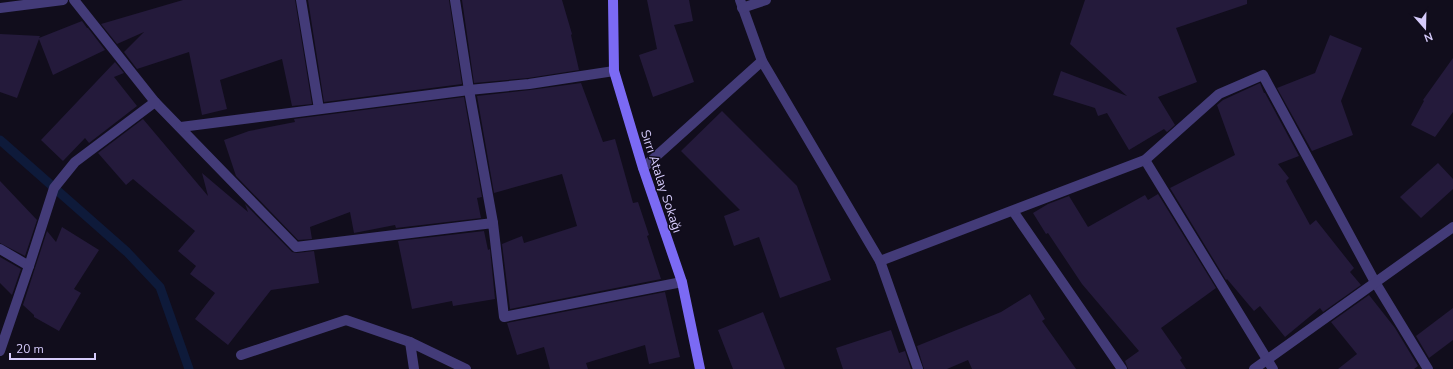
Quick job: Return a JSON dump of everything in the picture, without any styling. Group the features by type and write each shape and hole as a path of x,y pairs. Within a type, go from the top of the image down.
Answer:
{"main road":[{"name":"Sırrı Atalay Sokağı","path":"613,0 614,71 643,168 682,282 700,369"}],"street":[{"path":"0,8 63,0"},
{"path":"74,0 155,102 181,127 296,247 493,223"},
{"path":"301,0 319,110"},
{"path":"456,0 469,90 493,223 504,317 682,282"},
{"path":"766,0 741,4 762,60 880,261 918,369"},
{"path":"643,168 762,60"},
{"path":"181,127 469,90 529,84 614,71"},
{"path":"880,261 1145,160 1219,94 1263,75 1375,282 1428,369"},
{"path":"0,352 54,188 75,162 155,102"},
{"path":"1145,160 1266,360 1273,369"},
{"path":"1013,211 1122,369"},
{"path":"1254,369 1453,227"},
{"path":"0,250 29,266"},
{"path":"241,355 346,320 410,342 466,369"},
{"path":"410,342 414,369"}],"building":[{"path":"183,0 295,0 312,104 292,106 282,59 220,80 227,109 202,115 189,52 137,69 124,52 144,32 117,44 101,24"},
{"path":"308,0 449,0 462,84 324,102"},
{"path":"462,0 562,0 572,34 579,70 528,78 474,83"},
{"path":"647,0 689,0 693,21 674,25 694,82 653,97 639,55 657,49"},
{"path":"1085,0 1247,0 1247,4 1176,28 1197,82 1158,97 1175,125 1167,132 1164,129 1129,150 1107,113 1098,116 1095,108 1053,95 1061,71 1127,96 1070,44"},
{"path":"82,21 105,50 53,75 39,39 17,98 0,92 0,34 40,36 39,38"},
{"path":"1330,35 1362,48 1341,101 1353,135 1312,151 1277,88 1315,73"},
{"path":"1453,58 1453,112 1435,137 1411,125 1424,101 1423,100"},
{"path":"115,62 124,73 114,77 137,106 89,143 85,138 63,161 41,140"},
{"path":"581,83 603,142 615,139 633,203 638,202 661,279 510,309 502,244 522,236 524,243 577,226 562,174 494,193 477,96"},
{"path":"1260,83 1299,156 1278,164 1289,178 1286,181 1310,225 1316,220 1354,268 1350,272 1361,285 1323,312 1320,308 1285,337 1260,306 1254,311 1227,279 1226,280 1170,188 1235,155 1217,105 1223,100"},
{"path":"464,97 482,197 477,198 481,218 396,228 395,225 354,233 350,212 310,227 312,239 298,240 236,176 224,140 249,131 295,122 294,119"},
{"path":"722,111 797,186 831,280 780,298 759,237 734,246 724,216 740,210 681,151"},
{"path":"143,119 208,196 202,173 248,212 245,204 292,252 297,253 314,251 319,283 271,290 228,345 195,319 215,293 190,274 196,266 178,251 195,231 133,179 126,185 98,153"},
{"path":"1438,163 1453,179 1453,189 1421,218 1400,197"},
{"path":"0,181 37,220 25,256 0,243"},
{"path":"1158,194 1216,288 1161,328 1182,358 1180,360 1186,369 1128,369 1125,361 1139,351 1082,284 1048,233 1046,234 1033,213 1048,204 1069,196 1088,227 1145,195 1148,200"},
{"path":"62,227 99,250 74,289 81,293 59,331 34,317 34,315 23,305 47,231 56,242"},
{"path":"484,231 488,250 490,249 495,299 453,306 452,301 412,309 398,241"},
{"path":"0,257 21,269 12,295 0,283"},
{"path":"665,292 680,357 649,364 645,345 586,363 588,369 550,369 544,347 517,355 507,323"},
{"path":"1030,294 1045,319 1042,321 1076,369 972,369 968,360 947,369 924,369 917,346 1001,312"},
{"path":"1369,295 1395,328 1418,366 1414,369 1338,369 1357,354 1331,322"},
{"path":"1453,308 1453,340 1429,358 1416,336"},
{"path":"763,312 785,369 733,369 718,330"},
{"path":"891,330 899,353 905,351 911,369 843,369 836,348"}],"waterway":[{"path":"0,140 127,252 160,287 189,369"}]}
